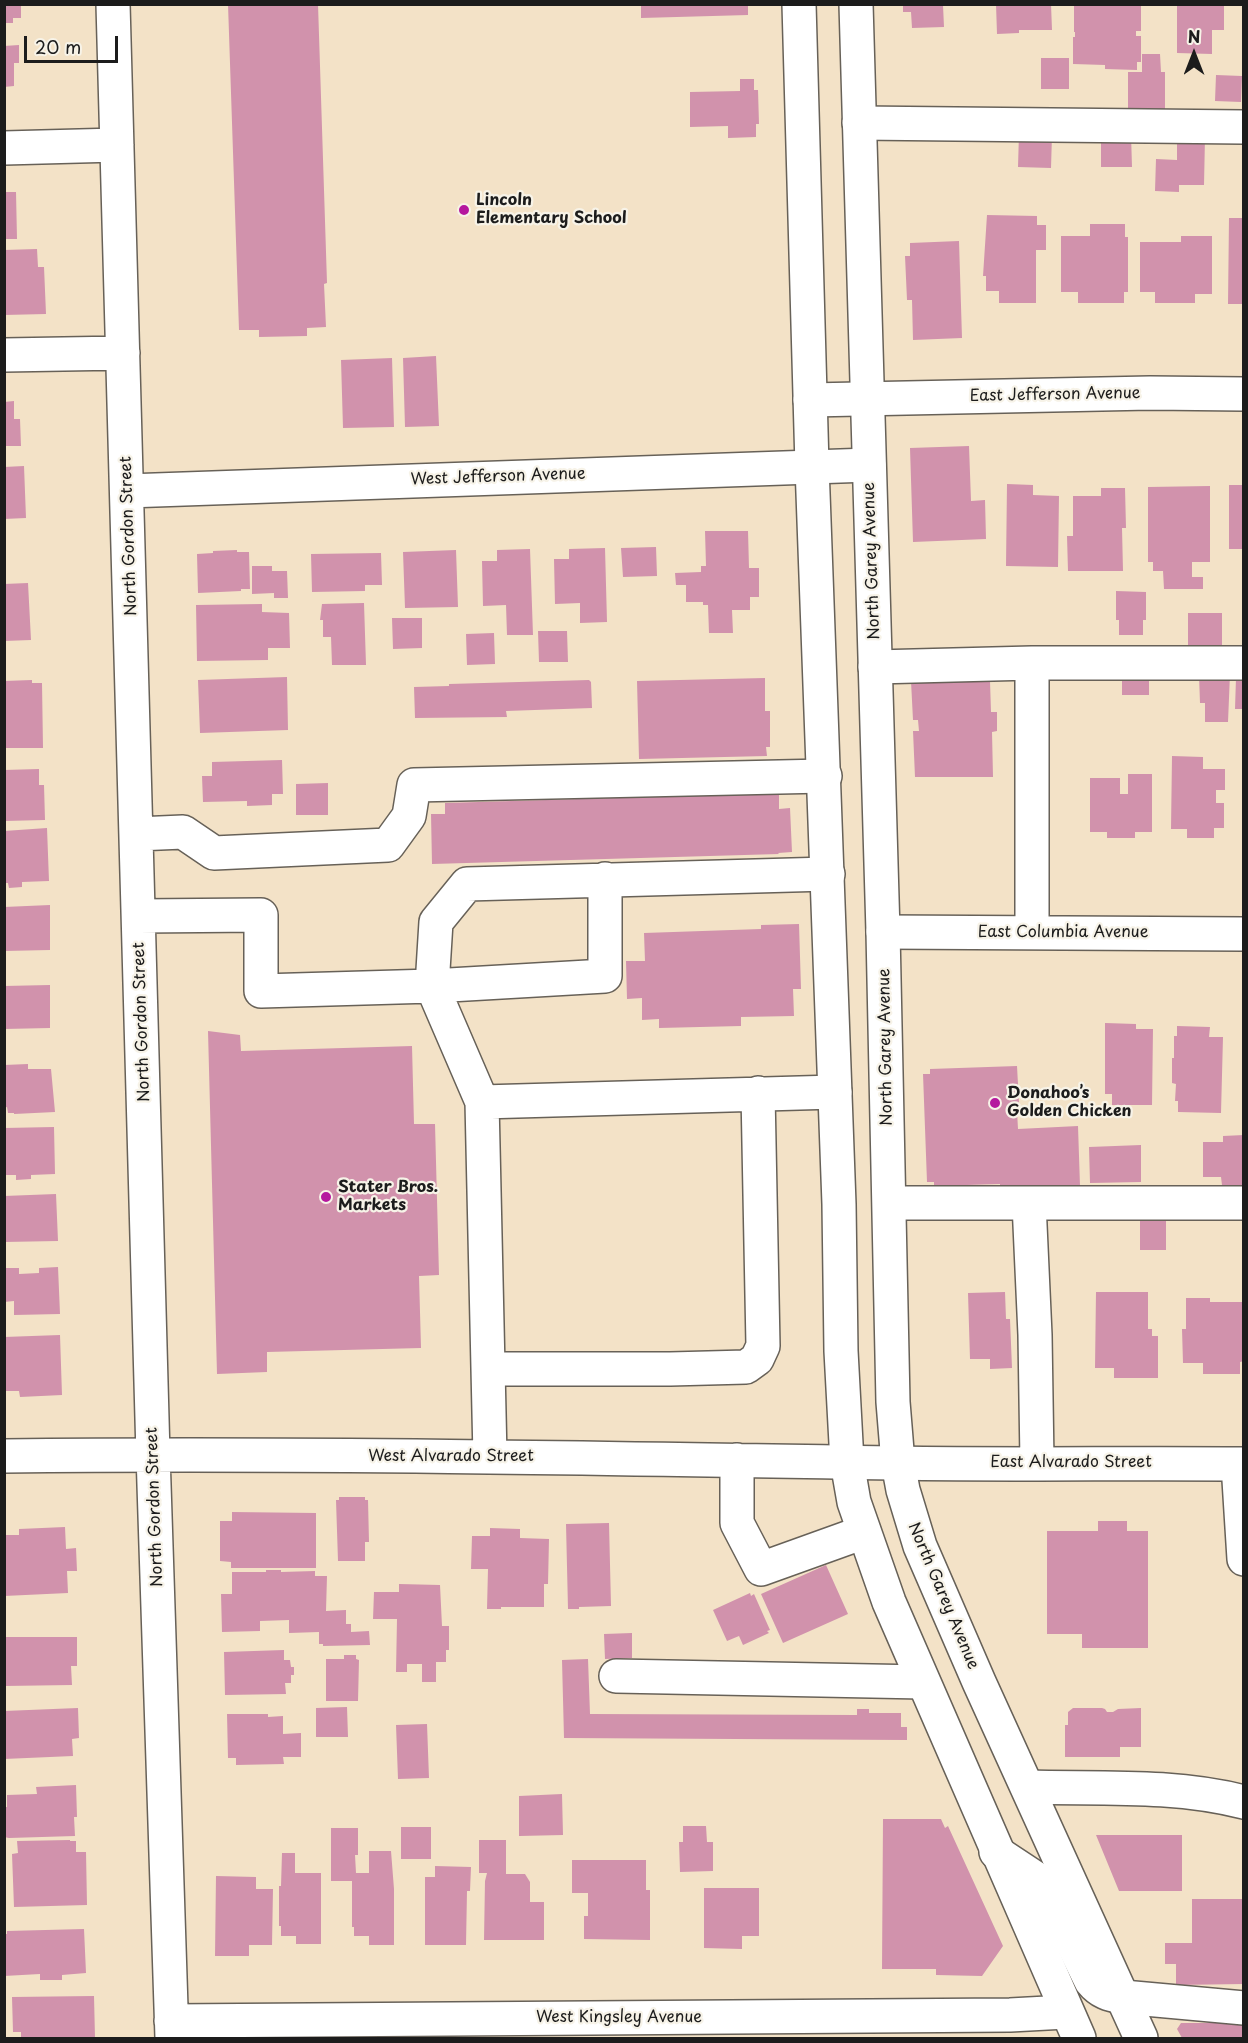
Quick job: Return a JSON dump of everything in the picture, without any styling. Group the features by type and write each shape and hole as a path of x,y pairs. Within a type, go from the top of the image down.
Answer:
{"street":[{"name":"North Gordon Street","path":"113,4 138,834 153,1455 172,2030"},
{"path":"799,4 812,466 835,1092 841,1352 847,1462 854,1502 889,1602 1072,2025"},
{"name":"North Garey Avenue","path":"856,4 876,667 893,1402 898,1463 909,1515 920,1546 1141,2038"},
{"path":"859,123 1244,127"},
{"path":"4,148 117,145"},
{"path":"4,355 123,353"},
{"name":"East Jefferson Avenue","path":"810,400 1150,393 1244,394"},
{"name":"West Jefferson Avenue","path":"127,491 869,465"},
{"path":"876,667 1032,663 1244,663"},
{"path":"1032,663 1032,932"},
{"path":"138,834 183,832 214,853 388,845 409,816 414,785 825,776"},
{"path":"490,1457 482,1102 432,986 435,922 467,884 828,874"},
{"path":"139,916 261,915 261,991 432,986 605,976 605,879"},
{"name":"East Columbia Avenue","path":"883,932 1244,934"},
{"path":"482,1102 835,1092"},
{"path":"488,1369 670,1370 746,1367 757,1359 763,1346 758,1093"},
{"path":"890,1203 1244,1203"},
{"path":"1029,1203 1035,1335 1037,1462"},
{"name":"West Alvarado Street","path":"4,1456 490,1457 898,1463"},
{"path":"738,1460 737,1523 761,1569 864,1532"},
{"name":"East Alvarado Street","path":"898,1463 1241,1464"},
{"path":"1241,1464 1244,1559"},
{"path":"616,1676 922,1682"},
{"path":"1028,1787 1164,1791 1221,1796 1244,1802"},
{"path":"996,1852 1043,1883 1091,1981 1098,1990 1123,1997 1244,2008"},
{"name":"West Kingsley Avenue","path":"172,2030 1072,2025"}],"building":[{"path":"4,4 21,4 21,18 13,18 13,23 4,23"},
{"path":"228,4 318,4 327,283 324,284 326,327 307,328 307,336 259,337 259,330 239,330"},
{"path":"641,4 748,4 748,15 641,18"},
{"path":"996,4 1051,4 1052,30 1019,30 1019,33 997,34"},
{"path":"1136,4 1136,6 1141,6 1141,31 1136,31 1136,36 1141,36 1141,62 1137,62 1137,70 1105,69 1105,65 1073,64 1074,5"},
{"path":"1177,4 1224,4 1224,30 1212,30 1212,54 1177,53"},
{"path":"903,5 943,5 944,27 912,28 911,12 903,12"},
{"path":"19,45 19,63 14,63 14,86 4,87 4,46"},
{"path":"1142,54 1160,54 1161,72 1165,72 1165,113 1128,113 1128,72 1142,72"},
{"path":"1041,58 1069,58 1069,89 1041,89"},
{"path":"1216,75 1242,76 1241,102 1215,101"},
{"path":"740,79 754,79 754,90 758,90 759,124 756,124 756,137 728,138 728,126 690,127 690,92 740,91"},
{"path":"1019,133 1052,135 1051,168 1018,167"},
{"path":"1101,134 1131,134 1132,167 1101,167"},
{"path":"1177,136 1205,137 1204,185 1179,185 1179,192 1155,191 1156,159 1177,160"},
{"path":"4,192 16,192 17,239 4,239"},
{"path":"987,215 1037,216 1037,225 1046,225 1046,250 1036,250 1036,303 999,303 999,291 986,291 986,276 983,276"},
{"path":"1229,218 1244,218 1244,304 1228,304"},
{"path":"1090,224 1125,224 1125,237 1128,237 1128,292 1124,292 1124,303 1078,303 1078,292 1061,292 1061,236 1090,236"},
{"path":"1181,236 1212,236 1212,294 1195,294 1195,303 1155,303 1155,292 1140,292 1140,242 1181,242"},
{"path":"959,241 962,338 913,340 912,300 907,300 905,256 910,256 910,243"},
{"path":"37,249 38,267 44,267 46,314 4,315 4,250"},
{"path":"436,356 439,426 405,427 403,358"},
{"path":"392,358 394,427 343,428 341,360"},
{"path":"14,401 14,419 20,419 21,446 4,446 4,402"},
{"path":"969,446 971,501 985,500 986,539 913,542 910,448"},
{"path":"24,466 26,518 4,519 4,467"},
{"path":"1007,484 1033,485 1033,495 1059,496 1058,567 1006,566"},
{"path":"1229,485 1244,485 1244,549 1229,549"},
{"path":"1210,486 1210,562 1192,562 1192,577 1203,577 1203,589 1164,589 1163,571 1153,571 1153,562 1148,562 1148,487"},
{"path":"1101,488 1125,488 1126,528 1122,528 1123,571 1068,571 1067,536 1073,536 1073,496 1101,496"},
{"path":"705,531 748,531 749,568 759,568 759,597 750,597 750,610 732,610 733,633 709,633 708,605 703,605 703,602 686,602 686,585 676,585 675,573 701,572 701,566 706,566"},
{"path":"656,547 657,576 623,577 621,548"},
{"path":"605,548 607,622 580,623 580,603 555,604 554,559 569,559 569,549"},
{"path":"530,549 533,635 507,635 506,605 483,606 482,561 497,561 497,550"},
{"path":"237,550 237,552 249,552 250,589 198,593 197,554"},
{"path":"456,550 458,607 405,608 403,552"},
{"path":"381,553 382,585 365,585 365,591 312,592 311,554"},
{"path":"252,566 272,566 272,571 287,571 288,598 274,598 274,593 252,594"},
{"path":"28,583 31,640 4,641 4,584"},
{"path":"1116,591 1146,592 1146,620 1143,620 1143,635 1119,635 1119,620 1116,620"},
{"path":"364,603 366,665 332,665 331,637 323,637 323,620 320,620 322,604"},
{"path":"262,604 262,612 289,613 290,648 268,648 268,660 197,661 196,605"},
{"path":"1188,613 1222,613 1222,645 1188,645"},
{"path":"392,618 422,618 422,648 393,649"},
{"path":"538,631 567,631 568,662 539,662"},
{"path":"494,633 495,664 467,665 466,634"},
{"path":"1230,674 1228,722 1205,722 1205,703 1200,703 1199,675"},
{"path":"1122,676 1149,676 1149,695 1122,695"},
{"path":"287,677 288,730 200,733 198,680"},
{"path":"765,678 765,711 770,711 770,747 766,747 767,756 639,759 637,681"},
{"path":"1236,678 1244,678 1244,709 1235,709"},
{"path":"32,680 32,683 42,683 43,748 4,748 4,681"},
{"path":"589,680 592,708 506,711 507,717 415,718 414,687"},
{"path":"911,681 990,681 991,712 997,712 997,731 992,732 993,777 915,777 913,731 919,731 918,720 913,720"},
{"path":"1172,756 1203,757 1203,769 1225,769 1225,790 1216,790 1216,803 1224,803 1224,828 1214,828 1214,838 1187,838 1187,829 1171,829"},
{"path":"282,760 283,794 272,794 272,805 247,806 247,801 203,802 202,776 212,776 212,762"},
{"path":"39,769 39,785 44,785 45,820 4,821 4,770"},
{"path":"1128,774 1152,774 1152,832 1135,832 1135,838 1107,838 1107,832 1090,832 1090,778 1120,778 1120,794 1128,794"},
{"path":"328,783 328,815 296,815 296,784"},
{"path":"779,793 779,809 790,808 792,852 432,864 431,814 445,814 445,803"},
{"path":"47,828 49,881 22,882 22,887 9,888 8,883 4,883 4,831"},
{"path":"50,905 50,950 4,951 4,907"},
{"path":"799,924 801,989 793,989 794,1016 741,1017 741,1026 659,1028 659,1019 642,1020 642,998 627,999 626,961 645,961 644,933 761,929 761,925"},
{"path":"50,985 50,1028 4,1029 4,986"},
{"path":"1105,1023 1136,1024 1136,1029 1153,1029 1152,1105 1112,1105 1112,1094 1105,1094"},
{"path":"1177,1026 1210,1027 1209,1037 1223,1037 1221,1113 1178,1112 1178,1101 1175,1101 1176,1084 1172,1083 1172,1058 1174,1058 1174,1036 1177,1036"},
{"path":"208,1031 240,1035 241,1051 412,1046 414,1124 435,1124 439,1275 419,1276 421,1348 267,1352 267,1372 217,1374"},
{"path":"28,1064 28,1069 51,1069 55,1112 14,1114 8,1113 7,1107 4,1108 4,1065"},
{"path":"1017,1066 1019,1103 1010,1104 1010,1111 1017,1111 1018,1129 1078,1126 1080,1186 1000,1189 1000,1184 934,1186 934,1182 927,1182 923,1074 930,1074 930,1069"},
{"path":"54,1127 55,1174 31,1175 31,1179 16,1180 16,1175 4,1175 4,1128"},
{"path":"1244,1135 1244,1185 1222,1185 1221,1177 1203,1177 1203,1142 1223,1142 1223,1136"},
{"path":"1141,1145 1141,1182 1090,1183 1089,1147"},
{"path":"56,1194 58,1241 4,1242 4,1196"},
{"path":"1140,1214 1166,1214 1166,1250 1140,1250"},
{"path":"58,1267 60,1314 14,1315 14,1301 4,1302 4,1268 19,1268 19,1274 39,1273 39,1268"},
{"path":"1005,1292 1006,1319 1010,1319 1012,1368 990,1369 990,1359 970,1359 968,1293"},
{"path":"1096,1292 1148,1292 1148,1329 1152,1329 1152,1336 1158,1336 1158,1378 1114,1378 1114,1368 1095,1368"},
{"path":"1186,1298 1210,1298 1210,1302 1243,1302 1244,1361 1240,1362 1240,1374 1203,1374 1203,1363 1183,1363 1182,1329 1186,1329"},
{"path":"60,1335 62,1395 20,1397 19,1391 4,1391 4,1337"},
{"path":"339,1497 365,1497 365,1500 368,1500 369,1542 365,1542 365,1561 338,1561 336,1500 339,1500"},
{"path":"232,1512 316,1513 316,1568 231,1568 231,1562 220,1561 220,1521 232,1521"},
{"path":"1098,1521 1127,1521 1127,1531 1148,1531 1148,1648 1082,1648 1082,1634 1047,1634 1047,1531 1098,1531"},
{"path":"609,1523 611,1606 568,1609 566,1524"},
{"path":"65,1527 66,1549 76,1548 77,1571 67,1571 68,1593 4,1596 4,1535 19,1535 19,1529"},
{"path":"490,1528 520,1529 520,1538 549,1539 548,1584 544,1584 544,1607 487,1609 488,1569 471,1569 472,1536 490,1536"},
{"path":"826,1565 848,1614 783,1643 761,1594"},
{"path":"266,1570 315,1571 315,1576 327,1576 326,1611 346,1610 346,1624 351,1624 351,1632 369,1631 370,1645 323,1646 319,1644 319,1632 289,1633 289,1620 260,1621 260,1631 222,1632 221,1594 232,1594 232,1572 266,1572"},
{"path":"399,1584 440,1585 442,1626 449,1626 449,1650 446,1650 446,1662 436,1662 436,1682 422,1682 422,1664 407,1664 407,1672 396,1672 397,1619 373,1619 374,1592 399,1592"},
{"path":"750,1593 751,1596 754,1594 770,1630 767,1631 769,1633 743,1645 739,1636 727,1641 713,1610"},
{"path":"632,1633 632,1658 605,1659 604,1634"},
{"path":"4,1637 77,1637 77,1666 71,1666 72,1685 4,1686"},
{"path":"284,1650 284,1660 290,1660 291,1667 294,1667 291,1683 285,1683 286,1694 225,1695 224,1652"},
{"path":"344,1655 356,1655 356,1659 359,1660 358,1701 326,1701 326,1659 344,1659"},
{"path":"588,1659 590,1714 857,1715 857,1709 869,1709 869,1713 901,1713 901,1727 907,1727 907,1740 564,1738 562,1660"},
{"path":"347,1707 348,1737 316,1737 316,1708"},
{"path":"78,1708 79,1738 72,1739 73,1756 4,1759 4,1711"},
{"path":"1073,1708 1102,1708 1107,1712 1113,1712 1118,1709 1141,1708 1141,1747 1120,1747 1120,1757 1065,1757 1065,1725 1068,1725 1068,1712"},
{"path":"227,1714 283,1716 283,1734 301,1733 301,1757 283,1757 284,1764 236,1765 236,1758 228,1758"},
{"path":"427,1724 429,1778 398,1779 396,1725"},
{"path":"76,1785 75,1836 4,1837 4,1807 7,1807 7,1795 37,1794 36,1787"},
{"path":"562,1794 563,1835 519,1836 519,1796"},
{"path":"883,1819 941,1819 945,1828 948,1826 1003,1946 982,1976 936,1975 936,1969 882,1969"},
{"path":"683,1826 706,1826 707,1842 713,1842 713,1871 680,1872 679,1842 683,1842"},
{"path":"401,1827 431,1827 431,1859 401,1859"},
{"path":"331,1828 358,1828 356,1873 369,1873 369,1851 391,1851 394,1945 369,1945 369,1936 354,1936 352,1881 331,1881"},
{"path":"1096,1835 1182,1835 1182,1891 1119,1891"},
{"path":"479,1840 506,1840 506,1874 525,1874 530,1882 530,1902 544,1902 544,1940 484,1940 487,1873 479,1873"},
{"path":"17,1841 76,1841 76,1852 86,1852 87,1905 14,1907 12,1854 18,1853"},
{"path":"282,1853 295,1853 295,1873 321,1873 321,1944 296,1944 296,1936 281,1936 279,1886 281,1886"},
{"path":"572,1860 646,1860 646,1890 650,1890 650,1940 584,1939 584,1916 588,1916 588,1893 572,1893"},
{"path":"435,1866 471,1867 470,1891 467,1891 466,1945 425,1945 425,1877 435,1877"},
{"path":"216,1876 256,1877 256,1889 273,1889 272,1945 249,1945 249,1956 215,1956"},
{"path":"704,1888 759,1888 759,1936 742,1936 742,1949 704,1948"},
{"path":"1192,1899 1244,1899 1244,1984 1176,1985 1176,1964 1165,1964 1165,1943 1192,1943"},
{"path":"84,1929 86,1973 62,1975 62,1980 40,1980 40,1974 4,1976 4,1934 7,1934 7,1931"},
{"path":"94,1996 95,2038 21,2038 21,2032 13,2032 12,1997"},
{"path":"1181,2023 1244,2023 1244,2038 1182,2038 1177,2029"}],"place":[{"name":"Lincoln Elementary School","path":"464,210"},
{"name":"Donahoo’s Golden Chicken","path":"995,1103"},
{"name":"Stater Bros. Markets","path":"326,1197"}]}
